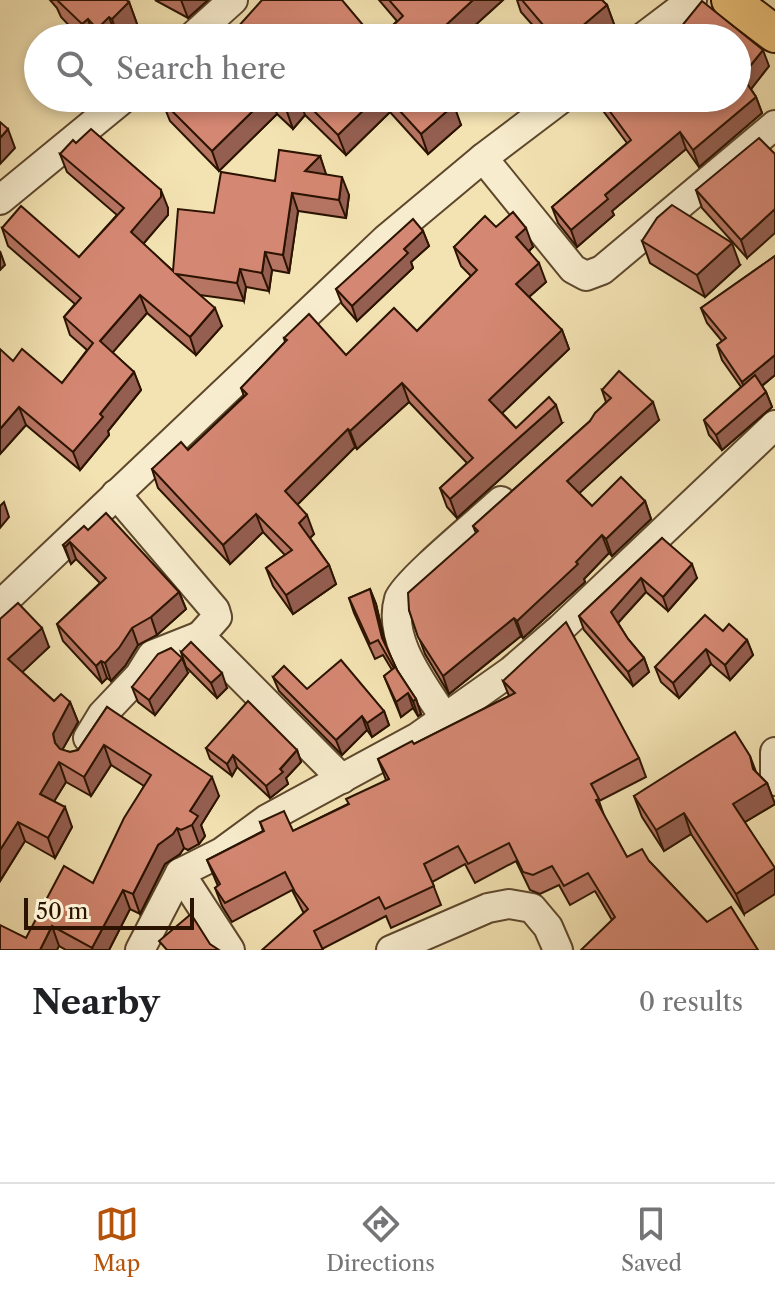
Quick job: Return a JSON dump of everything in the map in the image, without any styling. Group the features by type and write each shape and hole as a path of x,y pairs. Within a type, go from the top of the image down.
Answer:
{"main road":[{"path":"730,0 775,34"}],"street":[{"path":"206,24 233,0"},
{"path":"660,24 692,0"},
{"path":"0,200 107,112"},
{"path":"0,605 386,239 544,112"},
{"path":"483,158 573,269 586,276 602,270 775,125"},
{"path":"140,950 180,873 222,852 267,819 418,737 511,671 561,628 775,425"},
{"path":"444,717 418,677 404,646 397,622 400,597 419,575 526,479"},
{"path":"77,755 102,715 139,676 152,655 200,636 217,617 215,610 116,494"},
{"path":"200,636 342,779"},
{"path":"775,752 775,781"},
{"path":"180,873 230,950"},
{"path":"391,950 488,908 509,904 532,908 548,927 558,950"}],"building":[{"path":"57,0 129,2 112,19 109,17 102,24 92,24 88,19 82,24"},
{"path":"262,0 342,0 362,24 241,24"},
{"path":"389,0 473,0 447,24 395,24 403,16"},
{"path":"522,0 602,0 607,5 585,24 542,24"},
{"path":"702,1 731,24 683,24"},
{"path":"751,40 763,50 751,65"},
{"path":"173,112 252,112 212,151"},
{"path":"315,112 362,112 338,135"},
{"path":"401,112 446,112 421,134"},
{"path":"610,112 738,112 693,150 680,132 605,195 608,199 571,230 552,207 631,140"},
{"path":"0,122 8,129 0,138"},
{"path":"91,129 161,190 161,197 131,232 173,271 178,209 214,213 221,172 275,181 279,150 320,156 305,171 342,177 339,200 292,193 283,255 265,252 262,273 240,269 237,283 176,274 215,308 190,337 140,295 100,341 134,372 100,414 103,417 73,452 19,407 0,429 0,349 13,361 22,349 62,383 93,343 64,317 81,298 2,228 21,206 79,257 124,208 60,154 73,140 76,143"},
{"path":"759,138 775,154 775,209 741,240 696,190"},
{"path":"672,205 732,243 697,275 642,241 657,218"},
{"path":"513,212 526,228 516,237 539,263 516,284 562,330 489,400 516,428 549,397 556,405 450,499 440,488 473,458 402,383 350,431 348,429 285,491 307,515 299,523 329,565 286,595 266,568 292,550 256,514 223,545 152,469 181,442 188,450 247,394 241,388 309,314 346,355 394,308 417,331 477,270 454,247 485,216 496,227"},
{"path":"413,219 423,231 404,249 408,253 352,306 336,289"},
{"path":"775,256 775,355 742,382 717,345 726,338 701,308"},
{"path":"619,371 653,402 567,481 592,506 621,477 645,501 606,539 602,535 576,562 578,564 517,621 514,618 443,676 418,637 409,610 408,593 478,531 473,526 590,421 611,398 602,390"},
{"path":"755,375 766,392 716,435 704,420"},
{"path":"106,513 179,592 151,617 132,628 105,663 101,661 96,666 57,624 106,578 70,542 65,547 63,545 84,526 88,530"},
{"path":"662,538 692,564 663,597 641,578 611,612 644,658 628,672 579,616"},
{"path":"370,589 382,638 397,670 416,699 413,701 408,693 396,702 384,676 394,668 378,640 370,644 349,598"},
{"path":"18,603 42,628 8,659 54,701 61,694 70,702 53,734 60,749 70,752 78,750 107,707 212,777 190,811 198,816 192,825 181,830 177,828 158,845 133,894 123,890 92,948 52,926 40,950 0,950 0,925 26,938 64,866 93,883 124,818 151,775 104,745 84,777 59,762 40,794 65,807 48,838 18,822 0,850 0,619"},
{"path":"705,615 723,631 729,624 747,640 725,665 706,649 673,683 655,667"},
{"path":"566,622 639,758 591,784 599,799 596,800 627,857 642,849 649,861 707,922 731,907 758,950 581,950 615,917 588,873 564,886 552,866 533,875 523,872 509,843 468,864 458,846 424,864 434,886 385,909 379,897 314,931 323,950 262,950 308,909 285,872 225,903 215,888 220,884 207,860 264,831 260,822 284,811 293,831 349,804 346,799 389,779 378,759 515,693 503,681"},
{"path":"191,642 222,673 211,683 181,652"},
{"path":"171,648 182,658 149,700 132,687 158,654"},
{"path":"341,660 384,711 367,723 362,716 336,740 273,677 284,666 307,689"},
{"path":"248,701 297,750 280,769 283,772 266,786 233,755 227,764 206,748"},
{"path":"735,732 750,756 753,769 767,783 733,804 775,868 736,894 684,813 656,830 634,796"},
{"path":"191,914 210,944 219,950 167,950 159,941"}]}
